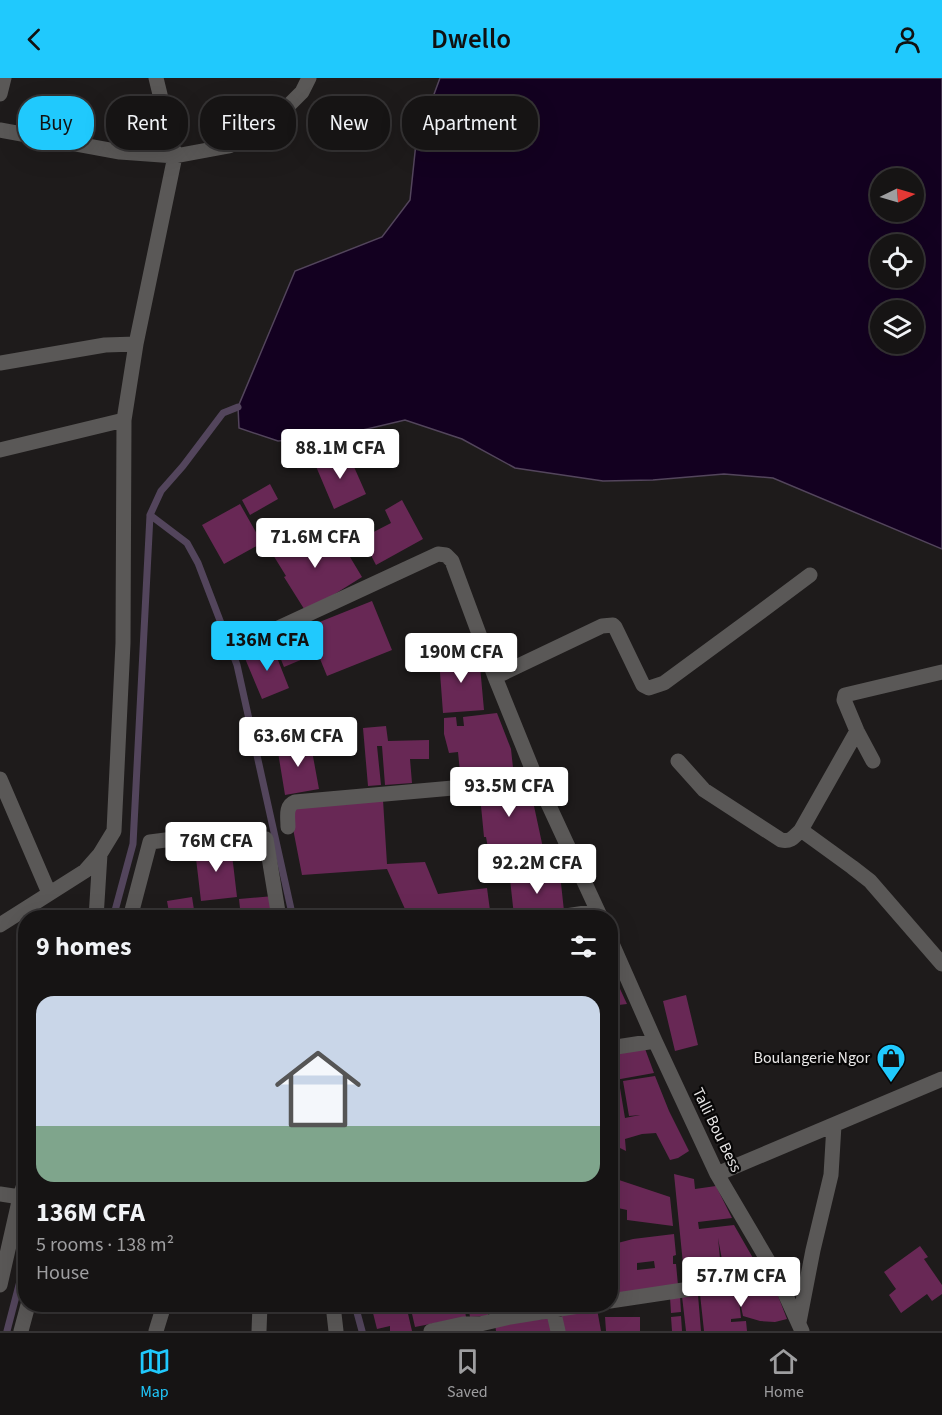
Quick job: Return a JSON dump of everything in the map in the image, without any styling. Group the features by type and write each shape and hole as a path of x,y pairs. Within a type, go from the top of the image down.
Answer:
{"street":[{"path":"0,94 3,78"},
{"path":"23,910 85,871 100,854 114,831 123,643 124,420 136,344 175,156 156,78"},
{"path":"0,130 120,152 175,156 229,146 264,130 302,92 309,78"},
{"path":"0,363 105,345 136,344"},
{"path":"0,450 124,420"},
{"path":"246,643 438,555 446,555 452,561 533,771 598,910"},
{"path":"495,677 602,627 613,625 644,685 649,688 655,687 664,683 752,620 810,575"},
{"path":"873,760 857,731 844,700 845,695 942,672"},
{"path":"678,761 704,790 782,840 788,841 801,830 857,731"},
{"path":"288,827 288,807 295,802 498,784 533,771"},
{"path":"0,779 49,893"},
{"path":"801,830 870,882 942,964"},
{"path":"132,910 150,842 236,831"},
{"path":"266,839 278,910"},
{"path":"96,910 100,854"},
{"path":"0,925 18,913"},
{"name":"Talli Bou Bess","path":"618,957 717,1174 777,1276 801,1327"},
{"path":"618,1047 655,1041"},
{"path":"717,1174 942,1079"},
{"path":"801,1327 813,1250 831,1175 834,1125"},
{"path":"0,1194 18,1197"},
{"path":"0,1285 18,1206"},
{"path":"618,1300 777,1276"},
{"path":"21,1331 26,1312"},
{"path":"156,1331 162,1312"},
{"path":"260,1312 260,1331"},
{"path":"334,1312 336,1331"},
{"path":"431,1331 463,1324 489,1323 532,1312"},
{"path":"554,1312 558,1331"}],"shaded area":[{"path":"440,78 942,78 942,549 773,478 724,474 653,480 603,481 515,468 462,439 405,420 333,437 278,441 239,428 238,407 295,271 382,237 410,200 415,150 538,150 538,96 433,96"}],"building":[{"path":"347,451 366,494 334,509 315,464"},
{"path":"270,484 278,499 250,515 242,500"},
{"path":"402,500 423,539 376,565 362,538 391,523 385,510"},
{"path":"240,504 262,543 224,564 202,525"},
{"path":"307,528 322,554 341,542 362,577 306,612 270,550"},
{"path":"372,601 392,650 327,676 307,627"},
{"path":"293,634 303,659 284,667 274,642"},
{"path":"272,645 289,688 262,699 244,656"},
{"path":"479,655 484,710 443,713 439,659"},
{"path":"497,713 511,749 514,777 461,782 458,752 449,753 444,734 444,718 456,717 457,726 464,726 463,717"},
{"path":"386,726 388,741 429,740 429,759 410,759 412,783 385,785 382,746 377,746 381,785 368,786 363,728"},
{"path":"310,740 319,789 285,795 277,746"},
{"path":"524,784 523,793 531,792 543,848 513,852 512,846 488,848 486,837 484,837 479,785"},
{"path":"383,800 387,864 425,862 438,894 487,888 490,910 405,910 387,869 302,875 289,808"},
{"path":"231,846 237,897 201,901 195,850"},
{"path":"560,874 564,910 513,910 510,879"},
{"path":"274,896 275,910 240,910 239,899"},
{"path":"192,897 194,910 169,910 167,901"},
{"path":"618,985 627,1004 618,1005"},
{"path":"686,995 698,1045 675,1051 663,1001"},
{"path":"644,1046 654,1073 618,1079 618,1052"},
{"path":"655,1076 689,1151 670,1160 656,1133 625,1139 626,1151 618,1147 618,1082 625,1118 640,1115 629,1116 623,1081"},
{"path":"674,1174 694,1179 695,1189 716,1186 732,1218 698,1222 699,1229 734,1225 761,1272 725,1276 718,1238 722,1279 685,1284"},
{"path":"618,1180 670,1197 673,1226 627,1220 627,1210 618,1208"},
{"path":"674,1234 676,1255 673,1256 673,1264 676,1264 678,1285 618,1293 618,1243","holes":["654,1261 655,1268 637,1270 637,1263"]},
{"path":"920,1246 928,1257 924,1259 942,1285 942,1294 932,1301 927,1294 901,1313 889,1295 896,1289 884,1272"},
{"path":"773,1283 787,1319 775,1322 760,1321 743,1316 738,1292 741,1318 731,1319 731,1322 746,1321 747,1331 704,1331 700,1294"},
{"path":"698,1295 701,1331 686,1331 682,1296"},
{"path":"680,1296 681,1312 671,1313 670,1297"},
{"path":"373,1312 408,1312 412,1331 390,1331 390,1326 377,1329"},
{"path":"412,1312 465,1312 466,1317 415,1327"},
{"path":"469,1312 488,1312 488,1316 470,1317"},
{"path":"598,1312 601,1331 564,1331 561,1314"},
{"path":"681,1316 682,1331 672,1331 671,1317"},
{"path":"605,1317 640,1317 640,1331 606,1331"},
{"path":"553,1318 555,1331 496,1331 495,1324"}],"waterway":[{"path":"115,910 133,844 150,515 161,491 223,413 238,407"},
{"path":"150,515 187,543 198,563 237,665 291,910"},
{"path":"7,1331 18,1289"},
{"path":"357,1312 362,1331"}],"place":[{"name":"Boulangerie Ngor","path":"891,1084"}]}
